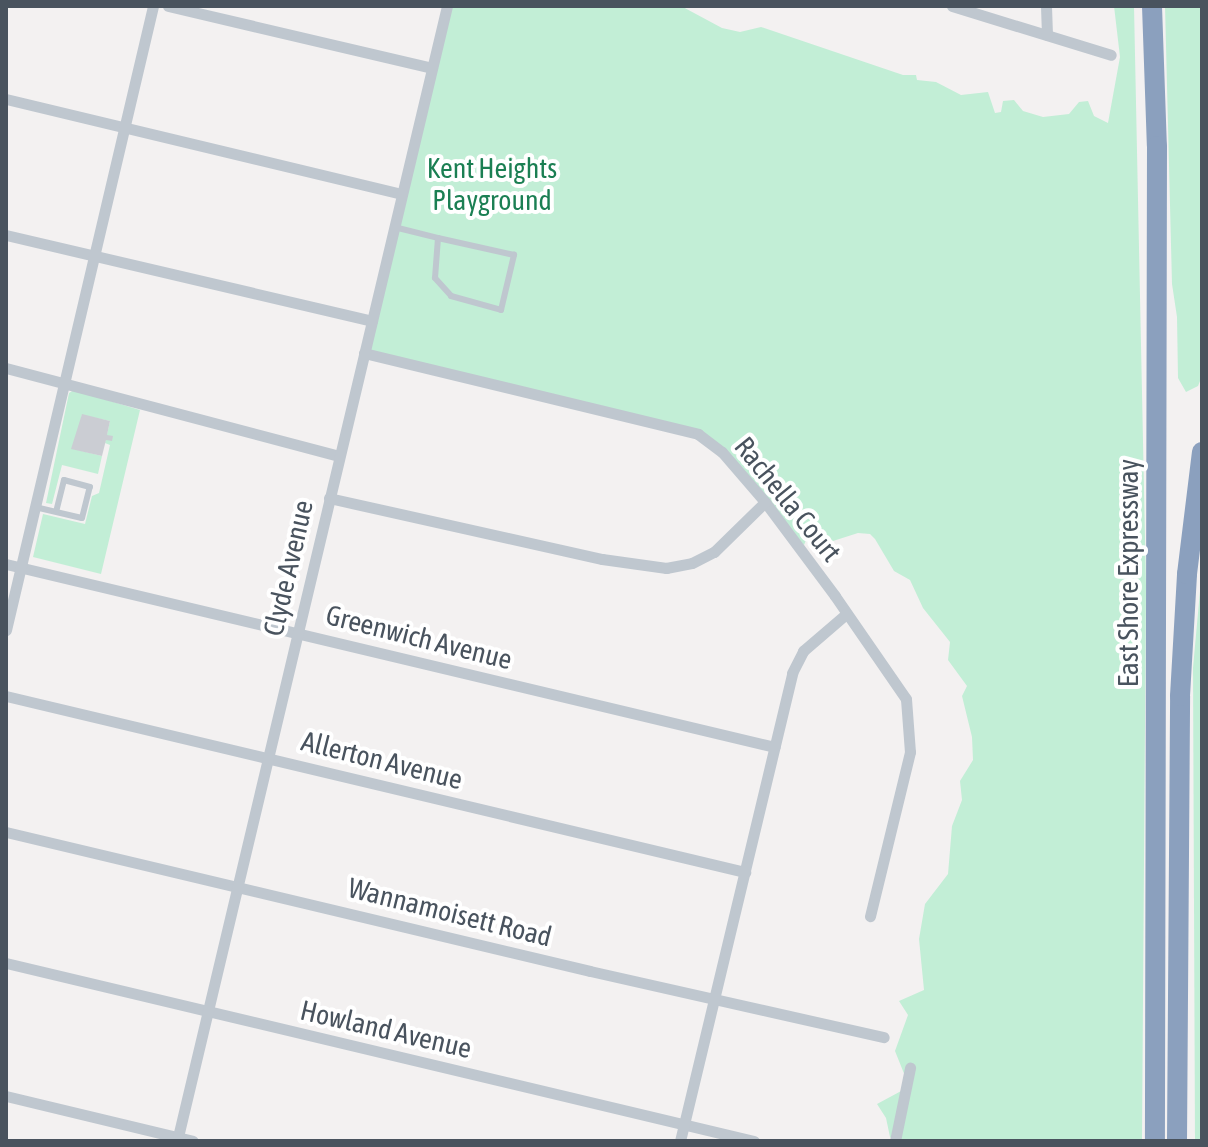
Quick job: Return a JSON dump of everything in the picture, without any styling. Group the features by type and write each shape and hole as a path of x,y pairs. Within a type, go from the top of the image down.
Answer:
{"highway":[{"name":"East Shore Expressway","path":"1152,6 1157,104 1155,1141"},
{"name":"East Shore Expressway","path":"1177,1141 1180,696 1189,560 1202,452"}],"street":[{"path":"6,630 153,6"},
{"path":"168,6 432,68"},
{"name":"Clyde Avenue","path":"177,1139 447,6"},
{"path":"952,6 1111,55"},
{"path":"1046,6 1047,35"},
{"path":"6,99 402,194"},
{"path":"6,235 372,321"},
{"name":"Rachella Court","path":"364,353 698,434 722,452 765,502 899,684 909,716 906,775 870,916"},
{"path":"6,368 339,456"},
{"path":"329,498 614,561 666,568 692,563 714,552 765,502"},
{"name":"Greenwich Avenue","path":"6,564 775,747"},
{"path":"680,1141 792,673 803,651 846,614"},
{"name":"Allerton Avenue","path":"6,696 745,872"},
{"name":"Wannamoisett Road","path":"6,832 590,971 884,1037"},
{"name":"Howland Avenue","path":"6,963 754,1141"},
{"path":"895,1141 910,1068"},
{"path":"6,1096 193,1141"}],"lane":[{"path":"394,227 514,255 501,310 451,296 435,278 438,238"},
{"path":"35,507 82,518 90,487 64,480 56,511"}],"green space":[{"name":"Kent Heights Playground","path":"446,6 681,6 722,28 740,32 761,27 903,75 916,75 917,80 936,82 961,95 988,92 995,113 1001,112 1003,101 1014,100 1023,111 1043,117 1069,114 1079,102 1088,101 1094,116 1108,123 1120,57 1114,6 1134,6 1146,586 1142,1141 894,1141 890,1137 886,1118 877,1104 903,1090 905,1076 895,1051 908,1015 899,1001 924,990 919,939 925,904 948,874 952,826 962,800 960,781 973,760 972,737 962,696 967,686 948,660 950,642 923,608 910,580 894,571 875,539 870,534 858,533 833,541 824,559 810,541 806,540 804,545 703,431 364,349"},
{"path":"1165,6 1202,6 1202,376 1198,386 1186,392 1178,378 1177,317 1172,284"},
{"path":"74,390 140,410 101,574 33,557 43,514 85,524 92,496 99,493 110,445 105,443 110,421 82,415 74,449 102,456 98,474 62,465 52,504 46,503 69,393"},
{"path":"1202,569 1202,1141 1195,1141 1193,668"}],"building":[{"path":"82,414 110,421 107,435 113,436 112,441 106,440 102,456 71,449"}]}
